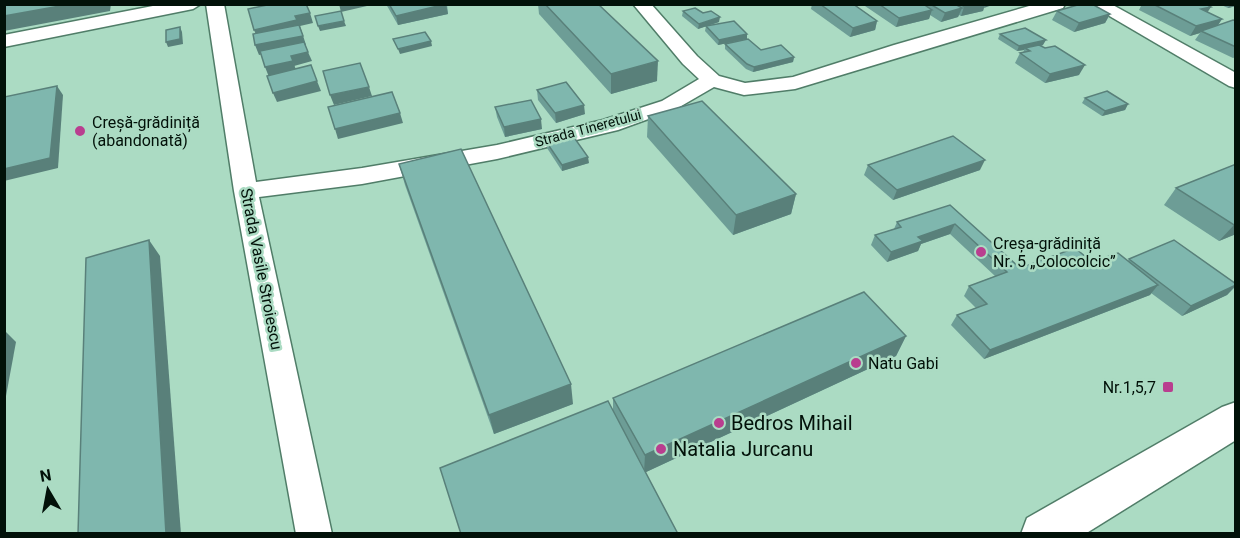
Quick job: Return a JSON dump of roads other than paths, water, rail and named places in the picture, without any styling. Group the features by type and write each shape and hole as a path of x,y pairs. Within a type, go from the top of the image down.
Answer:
{"main road":[{"path":"1043,534 1236,419"}],"street":[{"path":"4,41 193,4"},
{"name":"Strada Vasile Stroiescu","path":"215,4 246,191 314,534"},
{"path":"640,4 712,80 744,88 795,83 901,49 1057,4"},
{"path":"1097,4 1236,82"},
{"name":"Strada Tineretului","path":"246,191 374,174 497,152 610,125 669,105 712,80"}],"place":[{"name":"Creșă-grădiniță (abandonată)","path":"80,131"},
{"name":"Creșa-grădiniță Nr. 5 „Colocolcic”","path":"981,252"},
{"name":"Natu Gabi","path":"856,363"},
{"name":"Nr.1,5,7","path":"1168,387"},
{"name":"Bedros Mihail","path":"719,423"},
{"name":"Natalia Jurcanu","path":"661,449"}]}
